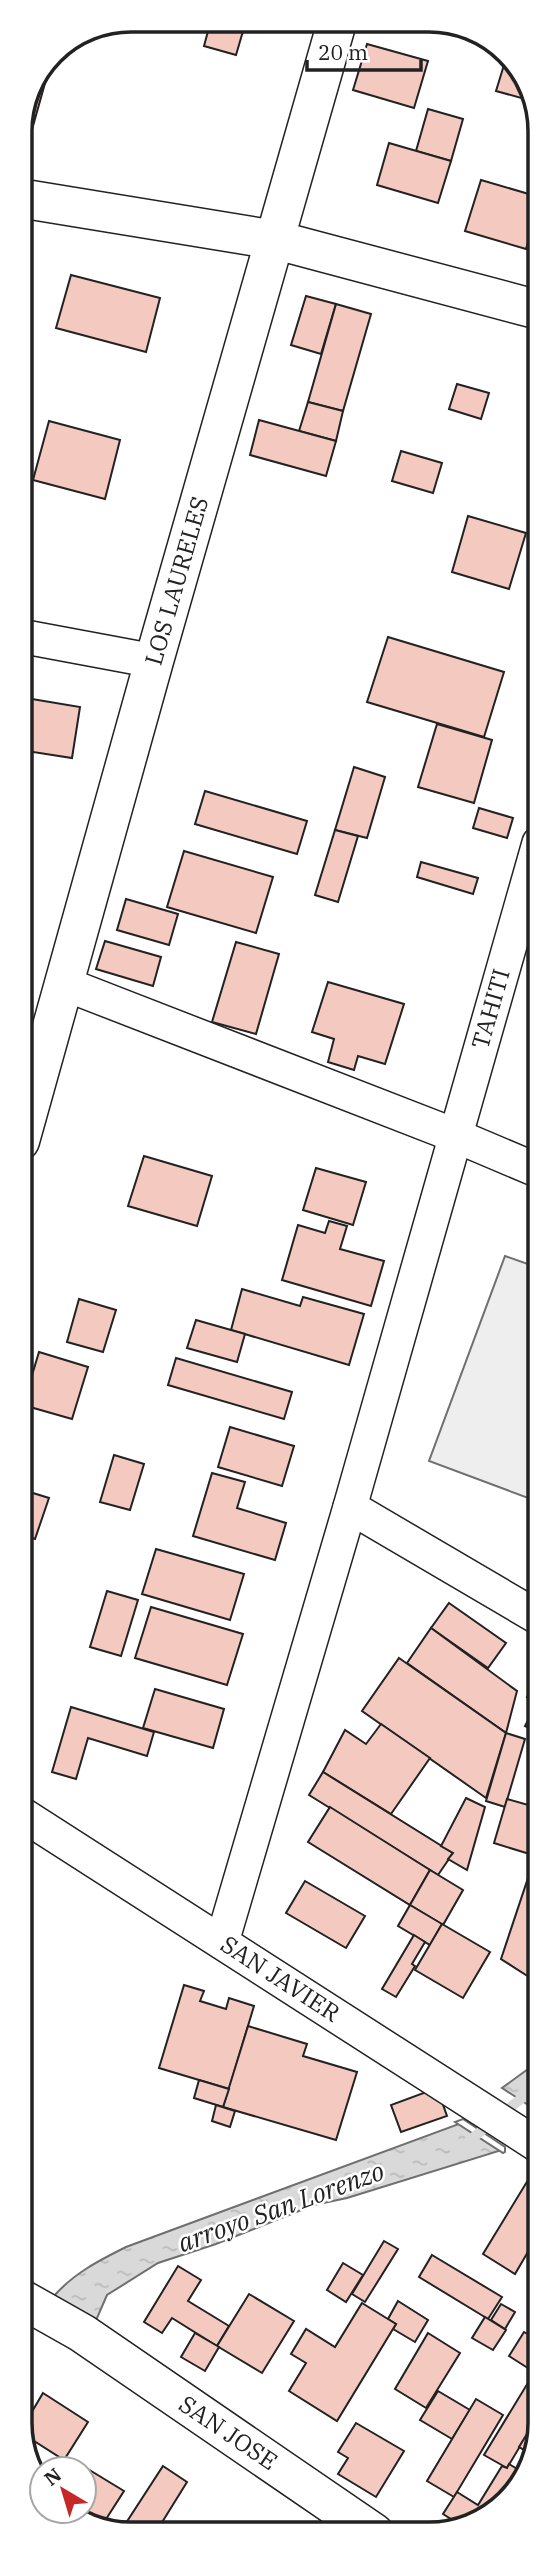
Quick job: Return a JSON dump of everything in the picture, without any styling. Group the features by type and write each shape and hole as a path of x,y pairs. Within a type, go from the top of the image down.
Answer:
{"street":[{"name":"LOS LAURELES","path":"32,1066 65,984 154,661 334,31"},
{"path":"32,200 276,240 528,307"},
{"path":"32,638 154,661"},
{"name":"TAHITI","path":"222,1942 350,1507 528,882"},
{"path":"65,984 528,1166"},
{"path":"350,1507 527,1611"},
{"name":"SAN JAVIER","path":"31,1820 527,2138"},
{"name":"SAN JOSE","path":"31,2304 82,2333 358,2522"}],"shaded area":[{"path":"505,1256 528,1264 527,1498 429,1461"}],"water":[{"path":"527,2070 527,2104 502,2088"},
{"path":"464,2122 502,2150 347,2198 314,2205 216,2244 158,2263 107,2295 94,2325 54,2296 79,2274 126,2247"}],"pier":[{"path":"463,2119 505,2147 505,2152 455,2122"}],"building":[{"path":"208,31 243,31 236,55 204,46"},
{"path":"367,44 428,61 414,108 353,90"},
{"path":"504,66 522,98 496,91"},
{"path":"46,81 33,126 35,105"},
{"path":"428,109 463,119 451,161 416,151"},
{"path":"389,143 451,161 438,203 377,185"},
{"path":"481,180 528,194 526,249 465,231"},
{"path":"71,275 160,298 146,352 56,328"},
{"path":"306,296 336,304 321,354 291,345"},
{"path":"336,304 371,314 343,411 308,402"},
{"path":"457,384 489,393 481,419 449,409"},
{"path":"308,402 343,411 336,441 299,431"},
{"path":"259,420 336,441 326,476 250,455"},
{"path":"49,421 120,440 105,499 33,480"},
{"path":"401,451 442,463 433,493 392,481"},
{"path":"468,516 526,533 509,589 452,572"},
{"path":"388,637 504,672 484,737 367,702"},
{"path":"32,699 80,707 72,758 32,752"},
{"path":"437,724 492,740 474,803 418,787"},
{"path":"354,767 385,777 367,838 335,830"},
{"path":"205,791 307,821 297,854 195,824"},
{"path":"479,808 513,818 507,838 473,828"},
{"path":"335,830 358,836 338,902 315,895"},
{"path":"184,851 273,877 256,933 167,907"},
{"path":"421,862 478,878 473,894 417,877"},
{"path":"126,899 178,914 169,945 117,930"},
{"path":"105,941 161,957 153,986 96,969"},
{"path":"236,942 279,954 256,1034 212,1022"},
{"path":"328,982 404,1004 385,1064 358,1056 354,1070 328,1062 334,1039 312,1032"},
{"path":"144,1156 212,1176 197,1226 128,1206"},
{"path":"316,1168 366,1182 353,1225 303,1210"},
{"path":"329,1221 347,1226 340,1249 384,1261 371,1306 282,1280 298,1225 325,1233"},
{"path":"242,1289 300,1306 303,1297 364,1314 349,1365 231,1330"},
{"path":"79,1299 116,1310 103,1352 67,1342"},
{"path":"196,1320 245,1334 237,1362 187,1348"},
{"path":"39,1352 88,1367 72,1419 31,1407 31,1377"},
{"path":"176,1358 292,1392 284,1419 168,1385"},
{"path":"230,1427 294,1446 282,1486 218,1467"},
{"path":"114,1455 144,1464 130,1510 100,1502"},
{"path":"212,1473 245,1482 237,1508 286,1523 275,1560 193,1536"},
{"path":"31,1493 49,1498 35,1539 31,1538"},
{"path":"156,1549 244,1574 230,1620 142,1594"},
{"path":"107,1591 138,1600 121,1656 90,1647"},
{"path":"449,1603 506,1643 488,1668 431,1628"},
{"path":"151,1607 243,1634 227,1685 135,1658"},
{"path":"431,1628 517,1691 506,1733 407,1663"},
{"path":"399,1658 506,1733 486,1798 362,1711"},
{"path":"155,1689 224,1709 213,1748 143,1728"},
{"path":"71,1707 154,1732 147,1756 88,1738 76,1779 52,1772"},
{"path":"381,1724 430,1758 391,1814 323,1772 345,1730 366,1744"},
{"path":"506,1733 525,1739 505,1807 486,1801"},
{"path":"323,1772 453,1853 438,1875 309,1795"},
{"path":"466,1798 485,1807 467,1870 448,1859 453,1853 441,1846"},
{"path":"507,1799 527,1805 527,1853 494,1843"},
{"path":"330,1807 430,1870 410,1905 308,1842"},
{"path":"430,1870 463,1890 443,1925 410,1905"},
{"path":"527,1880 527,1976 501,1959"},
{"path":"305,1881 365,1916 346,1948 286,1913"},
{"path":"410,1905 442,1924 430,1945 398,1926"},
{"path":"442,1924 490,1952 463,1998 415,1970"},
{"path":"414,1935 425,1942 412,1964 415,1966 396,1997 382,1989"},
{"path":"184,1985 204,1991 200,2001 226,2009 229,1998 254,2006 229,2089 159,2068"},
{"path":"248,2026 307,2044 303,2056 357,2072 336,2140 223,2107"},
{"path":"199,2080 229,2089 223,2107 194,2098"},
{"path":"437,2088 447,2116 401,2132 391,2105"},
{"path":"216,2105 235,2111 230,2127 212,2121"},
{"path":"527,2182 527,2253 515,2274 483,2254"},
{"path":"384,2241 398,2249 365,2302 352,2294"},
{"path":"432,2255 502,2297 488,2319 419,2277"},
{"path":"343,2263 363,2275 346,2302 327,2290"},
{"path":"178,2266 201,2280 188,2301 229,2326 217,2346 172,2318 162,2333 144,2322"},
{"path":"249,2294 294,2321 262,2373 217,2346"},
{"path":"398,2301 428,2320 415,2342 393,2329 396,2324 388,2319"},
{"path":"362,2303 396,2324 337,2421 289,2391 306,2363 291,2354 306,2329 335,2347"},
{"path":"501,2304 515,2312 505,2329 491,2320"},
{"path":"485,2317 506,2330 493,2350 472,2338"},
{"path":"524,2332 527,2334 527,2368 509,2356"},
{"path":"195,2333 219,2347 205,2371 181,2357"},
{"path":"428,2333 460,2353 426,2408 395,2389"},
{"path":"527,2384 526,2437 507,2468 484,2455"},
{"path":"438,2391 470,2410 452,2439 420,2420"},
{"path":"43,2393 88,2422 67,2455 56,2455 33,2441 31,2413"},
{"path":"476,2399 503,2415 454,2497 427,2481"},
{"path":"356,2423 404,2451 376,2497 338,2474 348,2458 338,2452"},
{"path":"526,2436 523,2450 519,2447"},
{"path":"509,2464 516,2468 503,2488 489,2501 460,2516 450,2519 443,2514 457,2492 478,2505 502,2466 507,2468"},
{"path":"163,2466 187,2482 162,2522 127,2522"},
{"path":"98,2475 124,2491 106,2518 99,2516"}],"waterway":[{"name":"arroyo San Lorenzo","path":"469,2141 527,2094"},
{"name":"arroyo San Lorenzo","path":"31,2323 38,2318"}]}
